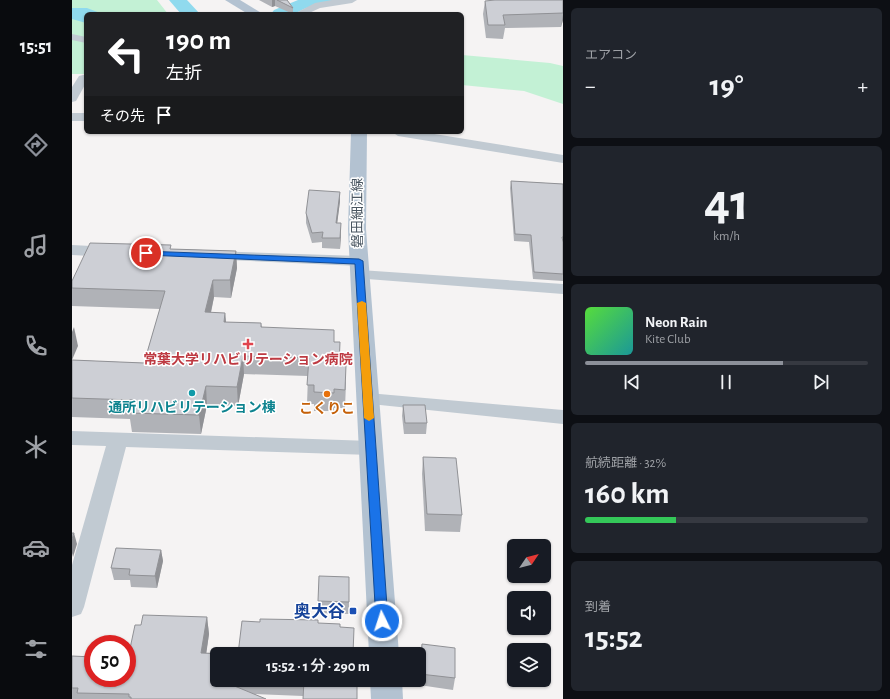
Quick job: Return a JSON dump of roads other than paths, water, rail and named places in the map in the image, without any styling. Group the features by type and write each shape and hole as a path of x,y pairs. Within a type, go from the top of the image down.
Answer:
{"main road":[{"path":"231,0 253,12"},
{"name":"磐田細江線","path":"359,134 357,228 384,647"},
{"path":"386,687 387,699"}],"street":[{"path":"302,12 329,1 351,0"},
{"path":"72,37 84,40"},
{"path":"72,98 83,78"},
{"path":"72,117 84,117"},
{"path":"410,134 563,159"},
{"path":"72,250 126,252"},
{"path":"195,255 359,268 563,289"},
{"path":"368,399 563,417"},
{"path":"72,438 371,448"},
{"path":"72,606 118,440"}],"water":[{"path":"72,8 87,8 97,12 84,12 84,22 72,19"}],"waterway":[{"path":"177,0 189,12"},
{"path":"284,12 302,4 329,0"}],"place":[{"name":"常葉大学リハビリテーション病院","path":"248,344"},
{"name":"通所リハビリテーション棟","path":"192,393"},
{"name":"こくりこ","path":"327,394"},
{"name":"奥大谷","path":"353,611"}]}
